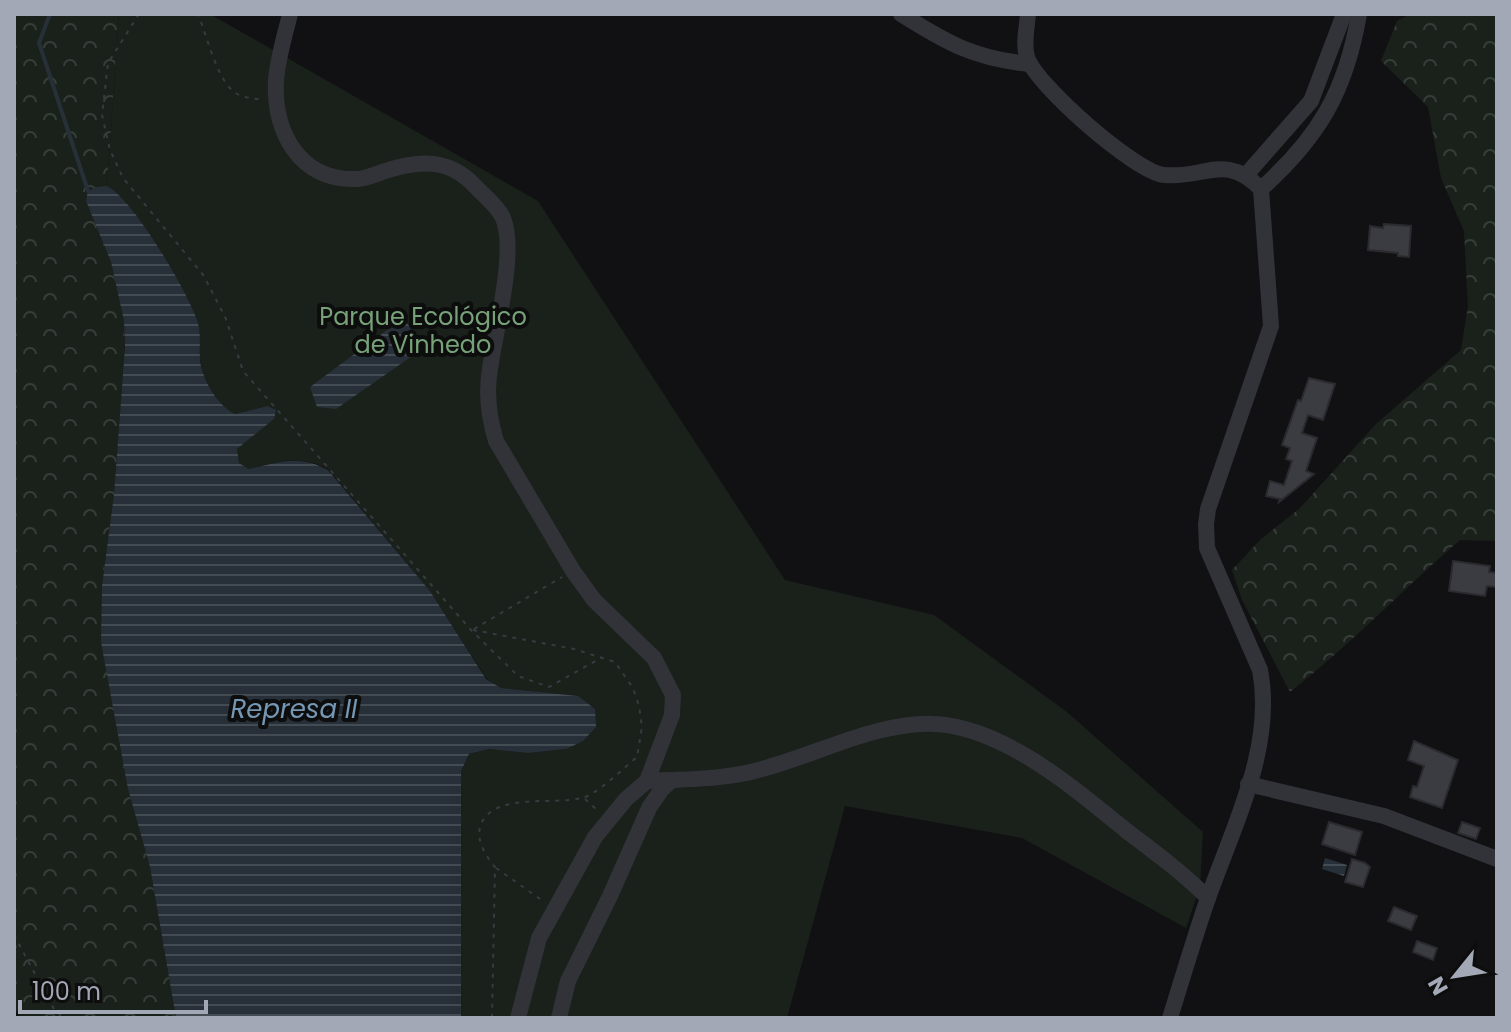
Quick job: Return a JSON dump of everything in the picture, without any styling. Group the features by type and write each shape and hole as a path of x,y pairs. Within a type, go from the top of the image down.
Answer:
{"street":[{"path":"290,14 280,54 276,101 285,135 303,163 331,177 358,179 400,166 427,162 445,166 463,173 503,218 508,243 489,372 490,420 496,441 573,571 594,600 654,658 673,695 672,715 647,781 607,820 539,938 518,1018"},
{"path":"901,14 955,47 997,61 1030,64"},
{"path":"1028,14 1026,55 1030,64 1049,89 1123,155 1163,175 1223,167 1246,175 1261,189 1271,326 1208,509 1206,524 1209,556 1260,670 1264,691 1263,727 1248,784 1170,1018"},
{"path":"1246,175 1311,101 1344,14"},
{"path":"1261,189 1283,169 1327,114 1350,57 1359,14"},
{"path":"1355,38 1368,14"},
{"path":"1332,51 1350,57"},
{"path":"1311,101 1327,114"},
{"path":"647,781 728,777 891,729 921,724 973,731 1010,747 1108,815 1208,898"},
{"path":"559,1018 568,981 649,808 672,780"},
{"path":"1248,784 1384,816 1497,859"}],"path":[{"path":"139,14 108,63 102,115 110,150 123,178 204,276 226,319 243,371 471,630 518,676 549,687 599,659"},
{"path":"196,14 224,81 232,91 246,98 276,101"},
{"path":"471,630 573,571"},
{"path":"471,630 574,649 615,662 633,688 642,727 637,757 585,798 501,805 488,812 479,827 481,849 495,867 554,908"},
{"path":"585,798 607,820"},
{"path":"492,1018 495,867"},
{"path":"14,935 55,1011 64,1018"}],"green space":[{"path":"14,14 119,14 107,186 86,201 111,262 124,321 125,358 114,494 102,586 128,789 150,867 176,1018 21,1018 14,1007"},
{"name":"Parque Ecológico de Vinhedo","path":"119,14 210,14 538,201 785,580 934,615 1067,712 1203,832 1200,886 1186,928 1022,838 845,806 787,1018 461,1018 461,771 469,754 489,749 528,753 566,749 578,696 500,688 486,678 430,591 328,469 298,461 249,469 239,463 237,449 274,419 267,406 235,414 214,394 201,365 198,323 184,291 145,227 131,208 107,186"},
{"path":"1410,14 1497,14 1497,541 1460,540 1290,692 1242,600 1232,570 1260,540 1300,508 1376,424 1461,350 1468,306 1464,231 1441,178 1428,107 1381,61 1397,21"}],"water":[{"name":"Represa II","path":"107,186 131,208 145,227 184,291 198,323 203,373 218,400 235,414 267,406 276,410 274,419 237,449 239,463 249,469 298,461 328,470 430,591 486,679 501,688 578,696 595,709 596,727 583,741 566,749 528,753 489,749 469,754 461,771 461,1018 176,1018 150,867 128,789 101,642 102,586 114,494 125,348 124,321 111,262 86,201 88,191"},
{"path":"403,318 425,347 336,409 317,407 310,387"},
{"path":"1325,858 1347,865 1344,876 1322,869"}],"building":[{"path":"1384,224 1411,226 1409,257 1368,250 1370,226 1383,228"},
{"path":"1309,378 1335,384 1323,420 1308,415 1302,433 1317,438 1306,471 1314,474 1279,502 1280,499 1266,496 1270,481 1284,485 1292,461 1286,459 1290,448 1282,445"},
{"path":"1453,561 1490,566 1489,572 1497,573 1497,587 1487,586 1485,596 1449,591"},
{"path":"1414,741 1458,760 1442,808 1410,797 1424,766 1408,760"},
{"path":"1329,822 1362,832 1355,855 1322,844"},
{"path":"1462,822 1480,828 1476,839 1458,833"},
{"path":"1352,859 1370,867 1363,887 1345,882"},
{"path":"1394,907 1417,916 1411,930 1388,921"},
{"path":"1417,941 1437,948 1433,960 1413,952"}],"waterway":[{"path":"50,14 39,43 88,191"}]}
